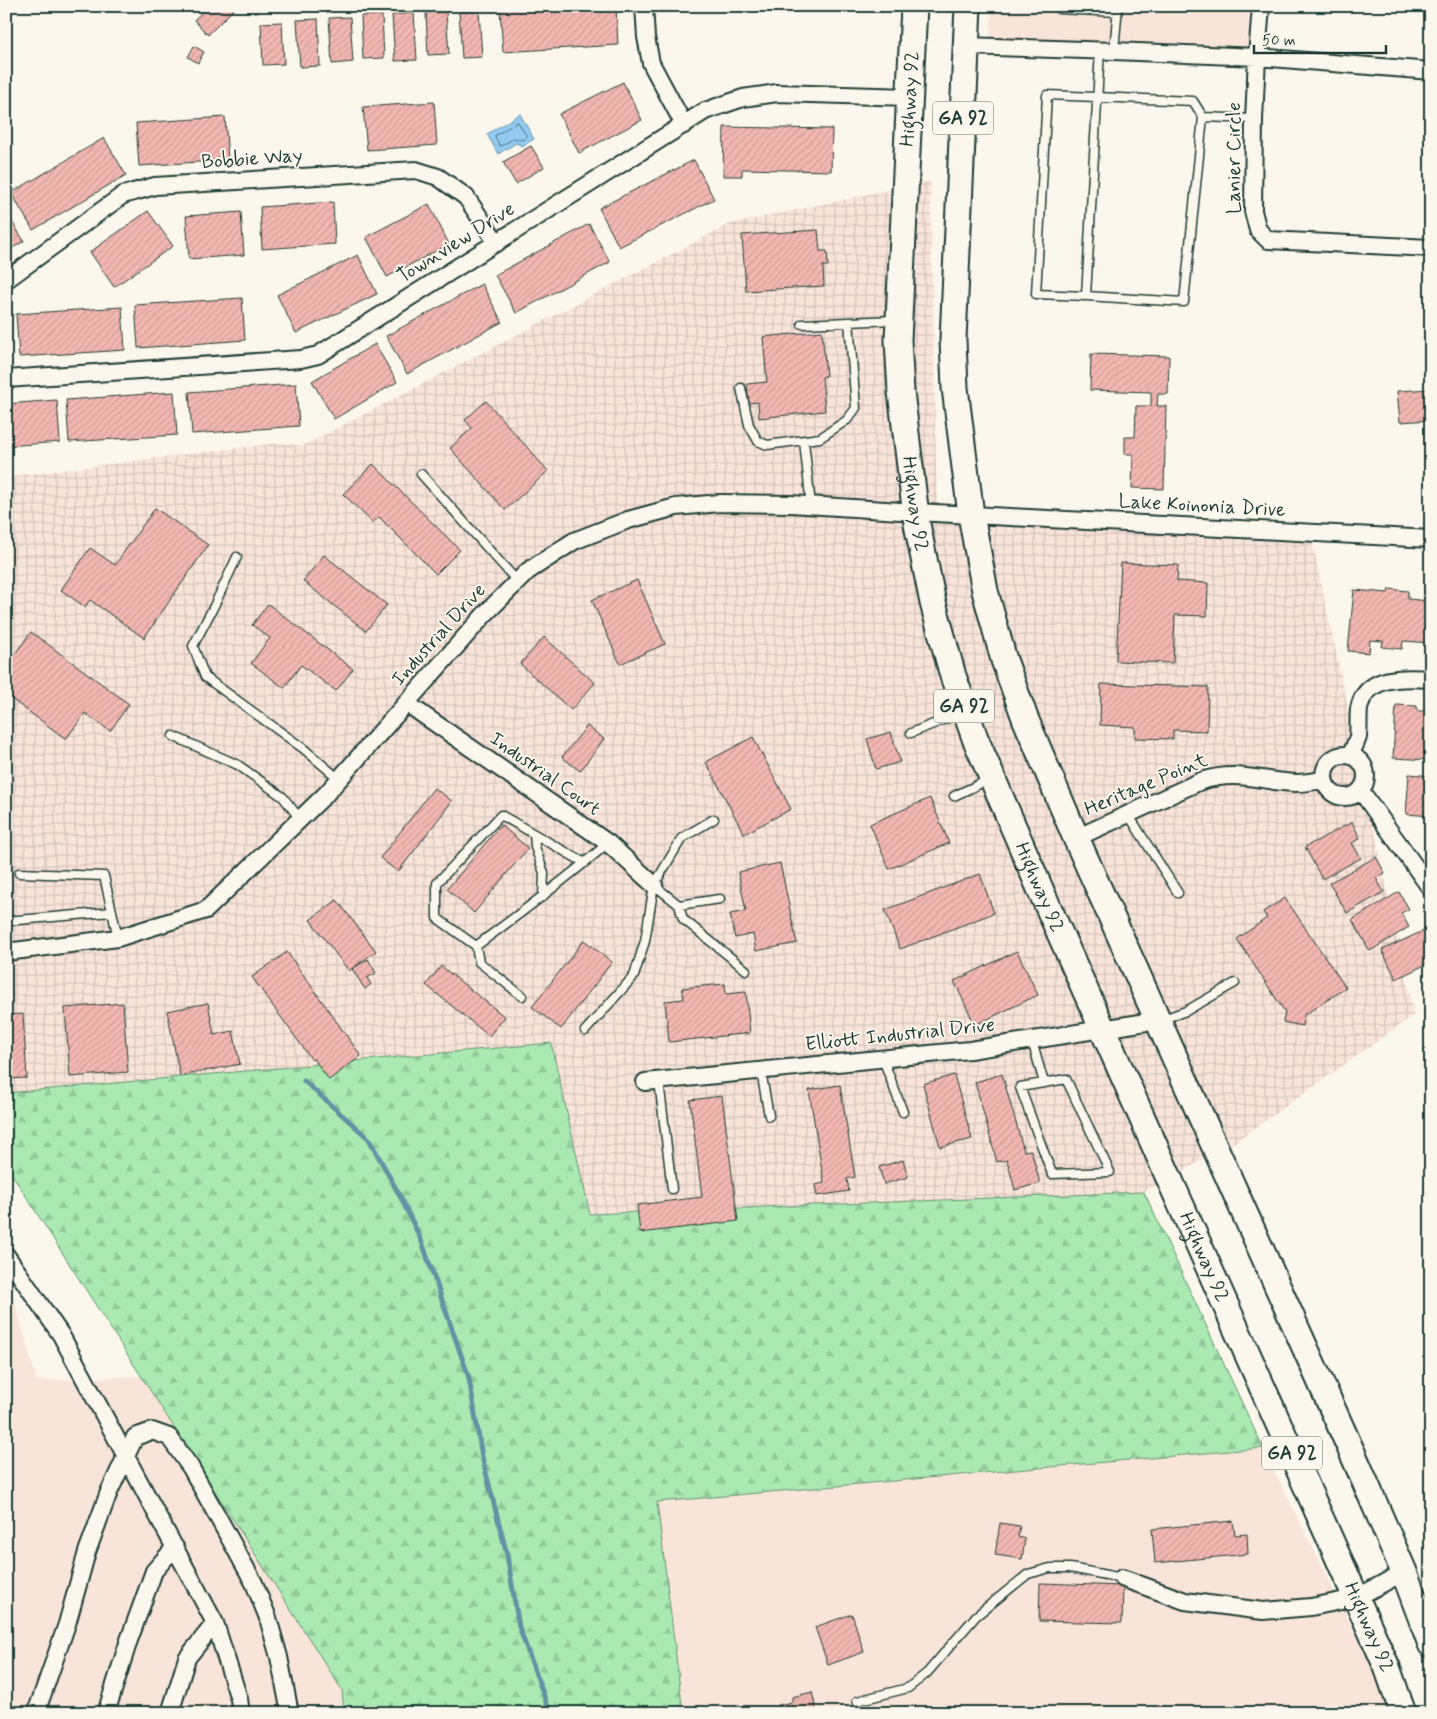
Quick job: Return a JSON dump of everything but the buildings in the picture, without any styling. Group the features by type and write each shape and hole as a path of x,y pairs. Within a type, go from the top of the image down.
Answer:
{"main road":[{"name":"Highway 92","path":"914,6 898,340 916,512 933,603 953,676 975,738 1041,891 1387,1667 1403,1713"},
{"name":"GA 92","path":"968,6 953,340 955,388 970,515 986,591 1004,660 1025,718 1076,838 1356,1461 1404,1572 1431,1644"}],"street":[{"path":"644,6 646,37 651,63 684,125"},
{"name":"Lanier Circle","path":"1261,6 1254,119 1253,211 1258,230 1268,240 1431,248"},
{"path":"966,46 1258,57 1431,71"},
{"name":"Townview Drive","path":"6,379 301,359 318,355 706,111 743,98 777,93 910,98"},
{"name":"Bobbie Way","path":"6,280 123,195 155,186 416,170 438,177 466,196 497,243"},
{"name":"Industrial Drive","path":"6,952 118,938 206,910 339,780 485,614 517,581 528,571 574,541 628,520 676,506 720,504 811,506 970,515"},
{"name":"Lake Koinonia Drive","path":"970,515 1431,539"},
{"path":"1351,755 1358,737 1361,702 1370,688 1395,679 1431,679"},
{"name":"Industrial Court","path":"406,703 608,843 654,885"},
{"path":"1344,754 1351,755 1363,764 1366,771 1364,785 1355,795 1342,798 1330,792 1324,780 1326,765 1331,760 1344,754"},
{"name":"Heritage Point","path":"1076,838 1212,777 1233,775 1297,783 1324,780"},
{"path":"1360,791 1431,889"},
{"name":"Elliott Industrial Drive","path":"652,1082 970,1050 1158,1020"},
{"path":"6,1255 61,1335 215,1623 239,1699 241,1713"},
{"path":"36,1713 67,1624 87,1552 109,1492 135,1438 152,1431 169,1437 191,1468 254,1584 268,1618 279,1658 290,1713"},
{"path":"106,1713 129,1640 154,1571 175,1547"},
{"path":"1122,1578 1185,1601 1263,1611 1311,1607 1356,1598 1404,1572"},
{"path":"170,1713 187,1658 215,1623"}],"lane":[{"path":"1056,6 1059,9 1117,9 1097,98 1086,296"},
{"path":"1047,96 1193,101 1203,117 1184,302 1036,294 1047,96"},
{"path":"1203,117 1254,119"},
{"path":"802,324 899,320"},
{"path":"741,388 749,425 758,441 767,445 820,438 847,420 856,408 849,322"},
{"path":"804,440 811,506"},
{"path":"420,474 517,581"},
{"path":"237,557 193,646 205,677 304,749 339,780"},
{"path":"911,733 965,711"},
{"path":"173,736 238,765 283,797 300,819"},
{"path":"954,796 992,778"},
{"path":"522,996 480,962 476,946 437,918 437,883 501,814 585,863"},
{"path":"1128,814 1178,892"},
{"path":"585,1031 634,976 645,941 654,885 682,838 714,819"},
{"path":"534,834 535,847 544,873 543,897"},
{"path":"476,946 543,897 608,843"},
{"path":"19,873 104,876 118,938"},
{"path":"654,885 679,905 683,919 746,970"},
{"path":"679,905 720,899"},
{"path":"6,921 112,912"},
{"path":"1158,1020 1186,1011 1235,983"},
{"path":"1032,1041 1044,1083"},
{"path":"883,1059 903,1112"},
{"path":"761,1071 769,1116"},
{"path":"1066,1079 1110,1172 1052,1174 1020,1087 1044,1083 1066,1079"},
{"path":"652,1082 672,1188"},
{"path":"857,1701 908,1688 952,1646 976,1616 1028,1574 1050,1568 1070,1568 1122,1578"}],"shaded area":[{"path":"992,6 1261,6 1257,57 989,47"},
{"path":"930,181 937,512 1311,536 1414,1015 1234,1143 1144,1192 590,1214 551,1043 6,1093 6,477 279,443 303,446 730,224"},
{"path":"6,1290 14,1298 37,1381 141,1376 343,1690 344,1713 6,1713"},
{"path":"1263,1448 1379,1681 1389,1713 683,1713 657,1502"}],"green space":[{"path":"551,1043 590,1214 1144,1192 1263,1448 657,1502 683,1713 344,1713 342,1690 6,1165 6,1093"}],"water":[{"path":"520,114 534,139 522,146 516,143 498,154 487,134"}],"waterway":[{"path":"304,1081 369,1139 422,1242 469,1378 482,1457 507,1555 519,1627 550,1713"}]}
